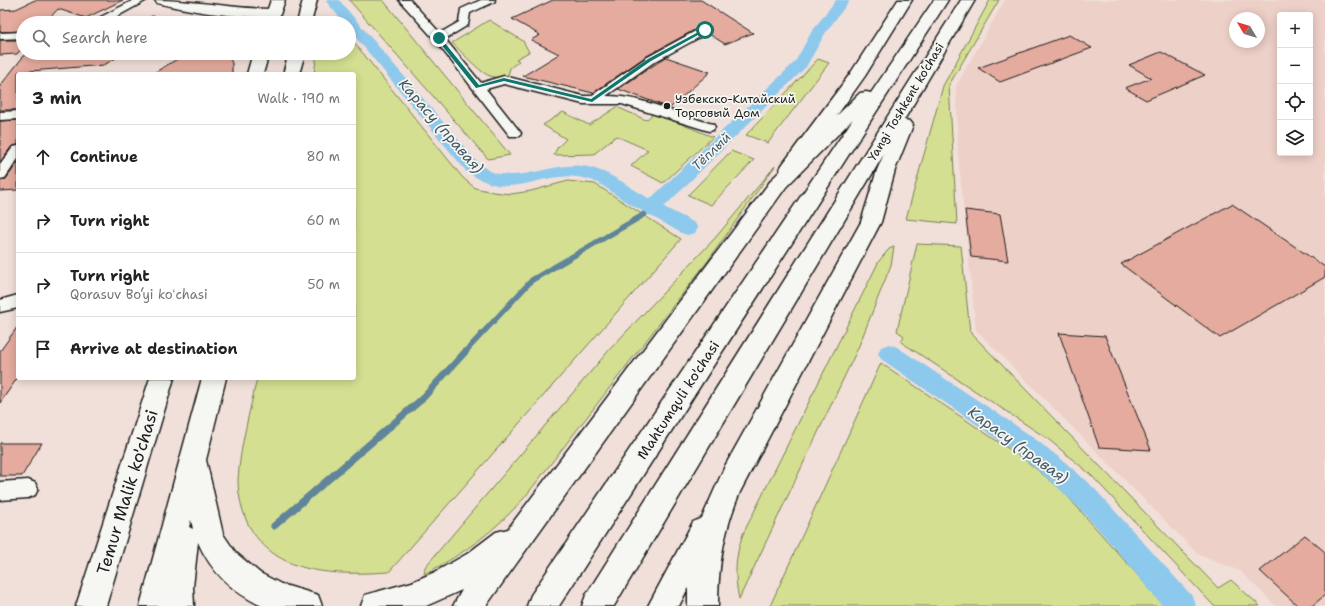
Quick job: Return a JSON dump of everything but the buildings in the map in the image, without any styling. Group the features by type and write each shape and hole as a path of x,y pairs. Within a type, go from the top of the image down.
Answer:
{"main road":[{"path":"162,0 188,6 237,13 274,12"},
{"path":"306,16 310,0"},
{"path":"468,606 779,183 856,76 905,0"},
{"name":"Yangi Toshkent ko‘chasi","path":"814,194 941,0"},
{"name":"Yangi Toshkent ko‘chasi","path":"597,606 968,0"},
{"path":"256,72 259,60"},
{"path":"292,72 295,60"},
{"path":"779,183 898,65"},
{"path":"663,606 871,222 886,170 924,72"},
{"name":"Mahtumquli ko'chasi","path":"542,606 814,194"},
{"name":"Temur Malik ko'chasi","path":"91,606 161,380"},
{"path":"155,606 214,380"},
{"path":"178,606 178,587 194,458"},
{"path":"194,458 210,538 221,558 249,583 266,593 282,600 307,606"},
{"path":"703,606 704,560 709,537 716,515 734,475"},
{"path":"376,606 417,596 463,574 502,546 536,514"}],"street":[{"path":"111,16 142,0"},
{"path":"404,0 439,38 515,133"},
{"path":"439,38 464,23 465,11 490,0"},
{"path":"592,101 650,60 705,30"},
{"path":"0,36 16,35"},
{"path":"478,87 504,80 592,101 622,100 646,106 709,127"},
{"path":"0,116 16,115"},
{"path":"0,175 16,153"},
{"path":"0,491 28,490"}],"shaded area":[{"path":"1005,0 1325,0 1325,606 1276,606 1240,571 1199,555 976,330 958,154 956,86"}],"green space":[{"path":"349,0 383,0 510,155 488,159"},
{"path":"990,0 999,0 949,85 957,224 906,219 943,86"},
{"path":"489,20 523,41 529,52 516,59 519,61 510,68 508,75 501,77 486,74 452,43"},
{"path":"356,45 463,178 475,188 511,194 531,191 568,181 595,184 681,239 389,572 349,573 310,569 291,563 275,554 260,541 248,524 241,503 238,486 243,441 257,380 356,380 356,72 314,72 316,60 356,60"},
{"path":"818,59 829,63 768,143 746,135"},
{"path":"617,107 646,120 654,113 713,137 663,183 631,166 648,150 616,136 594,154 554,155 557,148 566,139 543,125 563,112 589,125"},
{"path":"731,151 754,160 711,205 688,195"},
{"path":"775,166 707,262 525,497 491,531 478,541 452,559 424,574 425,567 610,349 716,237"},
{"path":"917,244 961,246 970,332 1218,588 1231,580 1260,606 1214,606 1090,474 1048,439 901,342 904,336 897,331"},
{"path":"894,247 891,265 858,348 739,599 736,582 736,566 738,550 743,534 879,261 889,249"},
{"path":"881,363 1024,459 1062,490 1165,606 770,606"}],"waterway":[{"name":"Карасу (правая)","path":"332,0 345,16"},
{"name":"Тёплый","path":"652,208 801,64 819,31 843,0"},
{"name":"Карасу (правая)","path":"356,29 472,167 485,176 499,180 512,181 568,171 589,173 607,181 652,208"},
{"path":"465,352 532,280 640,217 652,208"},
{"name":"Карасу (правая)","path":"652,208 688,228"},
{"path":"274,526 422,399 466,351"},
{"name":"Карасу (правая)","path":"889,353 1021,443 1056,470 1086,497 1182,606"}],"place":[{"name":"Узбекско-Китайский Торговый Дом","path":"667,106"}],"route":[{"path":"439,38 478,87 504,80 592,101 650,60 705,30"}]}
